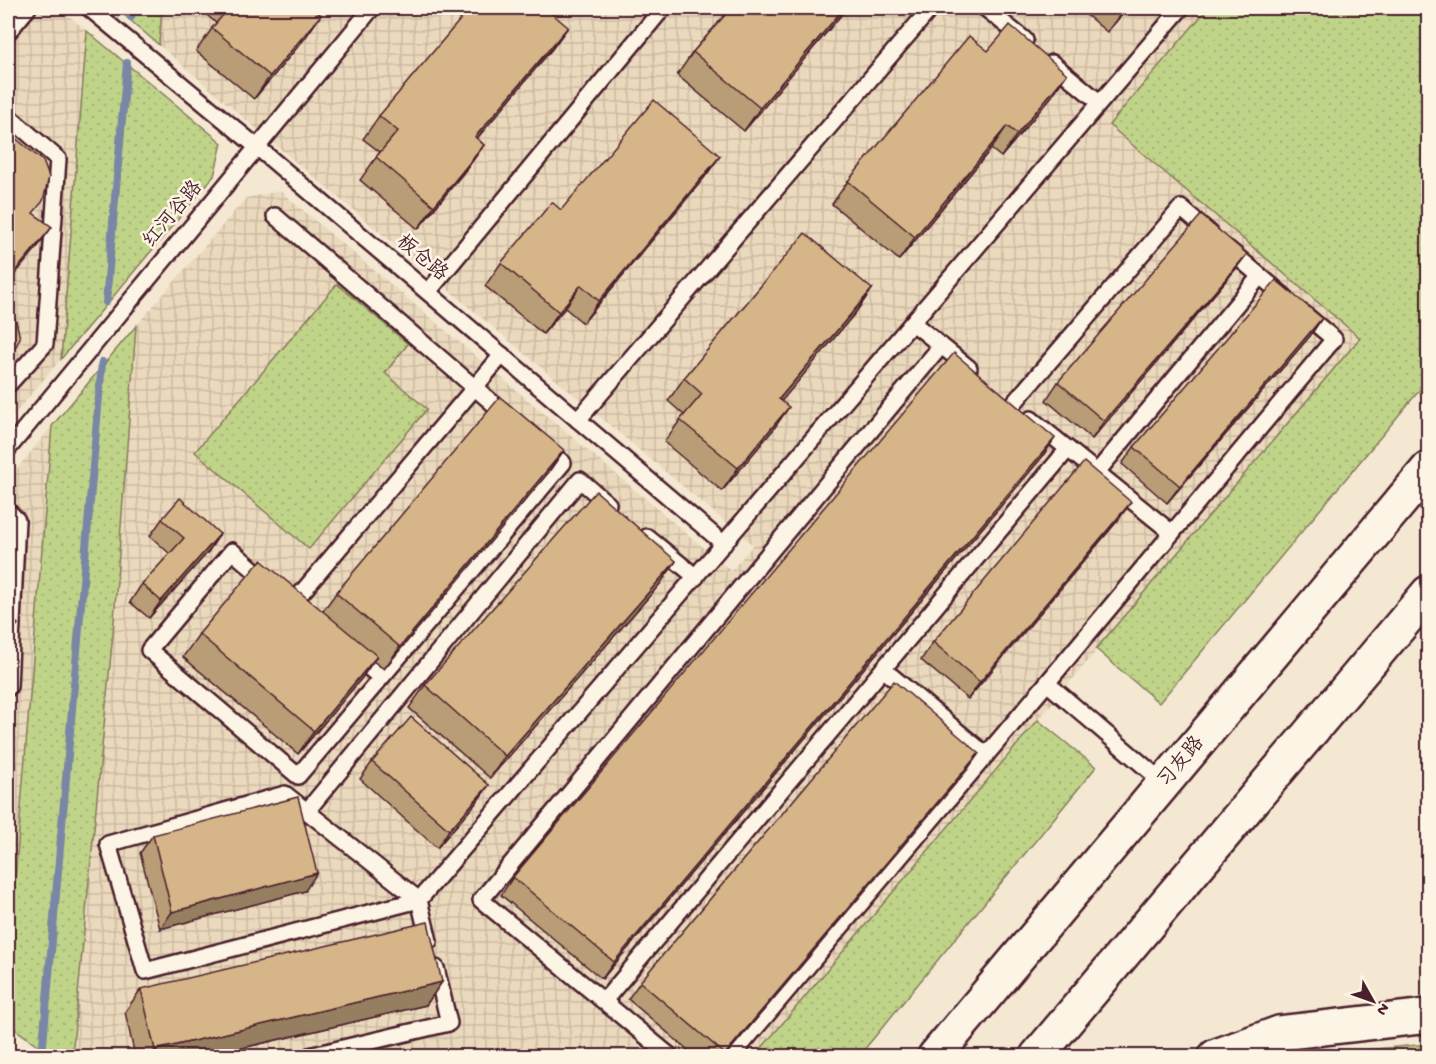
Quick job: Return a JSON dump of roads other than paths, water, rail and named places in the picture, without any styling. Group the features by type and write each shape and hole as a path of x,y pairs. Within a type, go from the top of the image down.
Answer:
{"main road":[{"name":"习友路","path":"935,1056 1428,469"},
{"path":"1037,1056 1428,593"},
{"path":"1216,1056 1279,1033 1428,1016"}],"lane":[{"path":"8,32 28,8"},
{"name":"板仓路","path":"89,8 257,147 724,544"},
{"name":"红河谷路","path":"8,448 372,8"},
{"path":"428,292 663,8"},
{"path":"578,420 931,8"},
{"path":"986,8 1100,102"},
{"path":"313,1056 449,1023 419,900 285,794 108,844 144,971 419,900 1181,8"},
{"path":"8,116 58,159 45,344 8,385"},
{"path":"732,1056 986,755 1172,533 1334,339 1180,208 1009,400 1172,533"},
{"path":"274,216 519,425"},
{"path":"1097,472 1260,276"},
{"path":"912,323 977,375"},
{"path":"670,1056 481,900 941,346"},
{"path":"284,595 475,388 502,355"},
{"path":"310,618 232,552 149,650 298,776 563,463 536,440"},
{"path":"604,1001 1068,449"},
{"path":"307,811 580,480 615,510"},
{"path":"8,511 17,520 8,688"},
{"path":"633,525 696,577"},
{"path":"346,648 381,678"},
{"path":"883,669 986,755"},
{"path":"1047,682 1165,784"}],"waterway":[{"path":"131,17 132,8"},
{"path":"106,302 127,63"},
{"path":"42,1056 102,362"}]}
